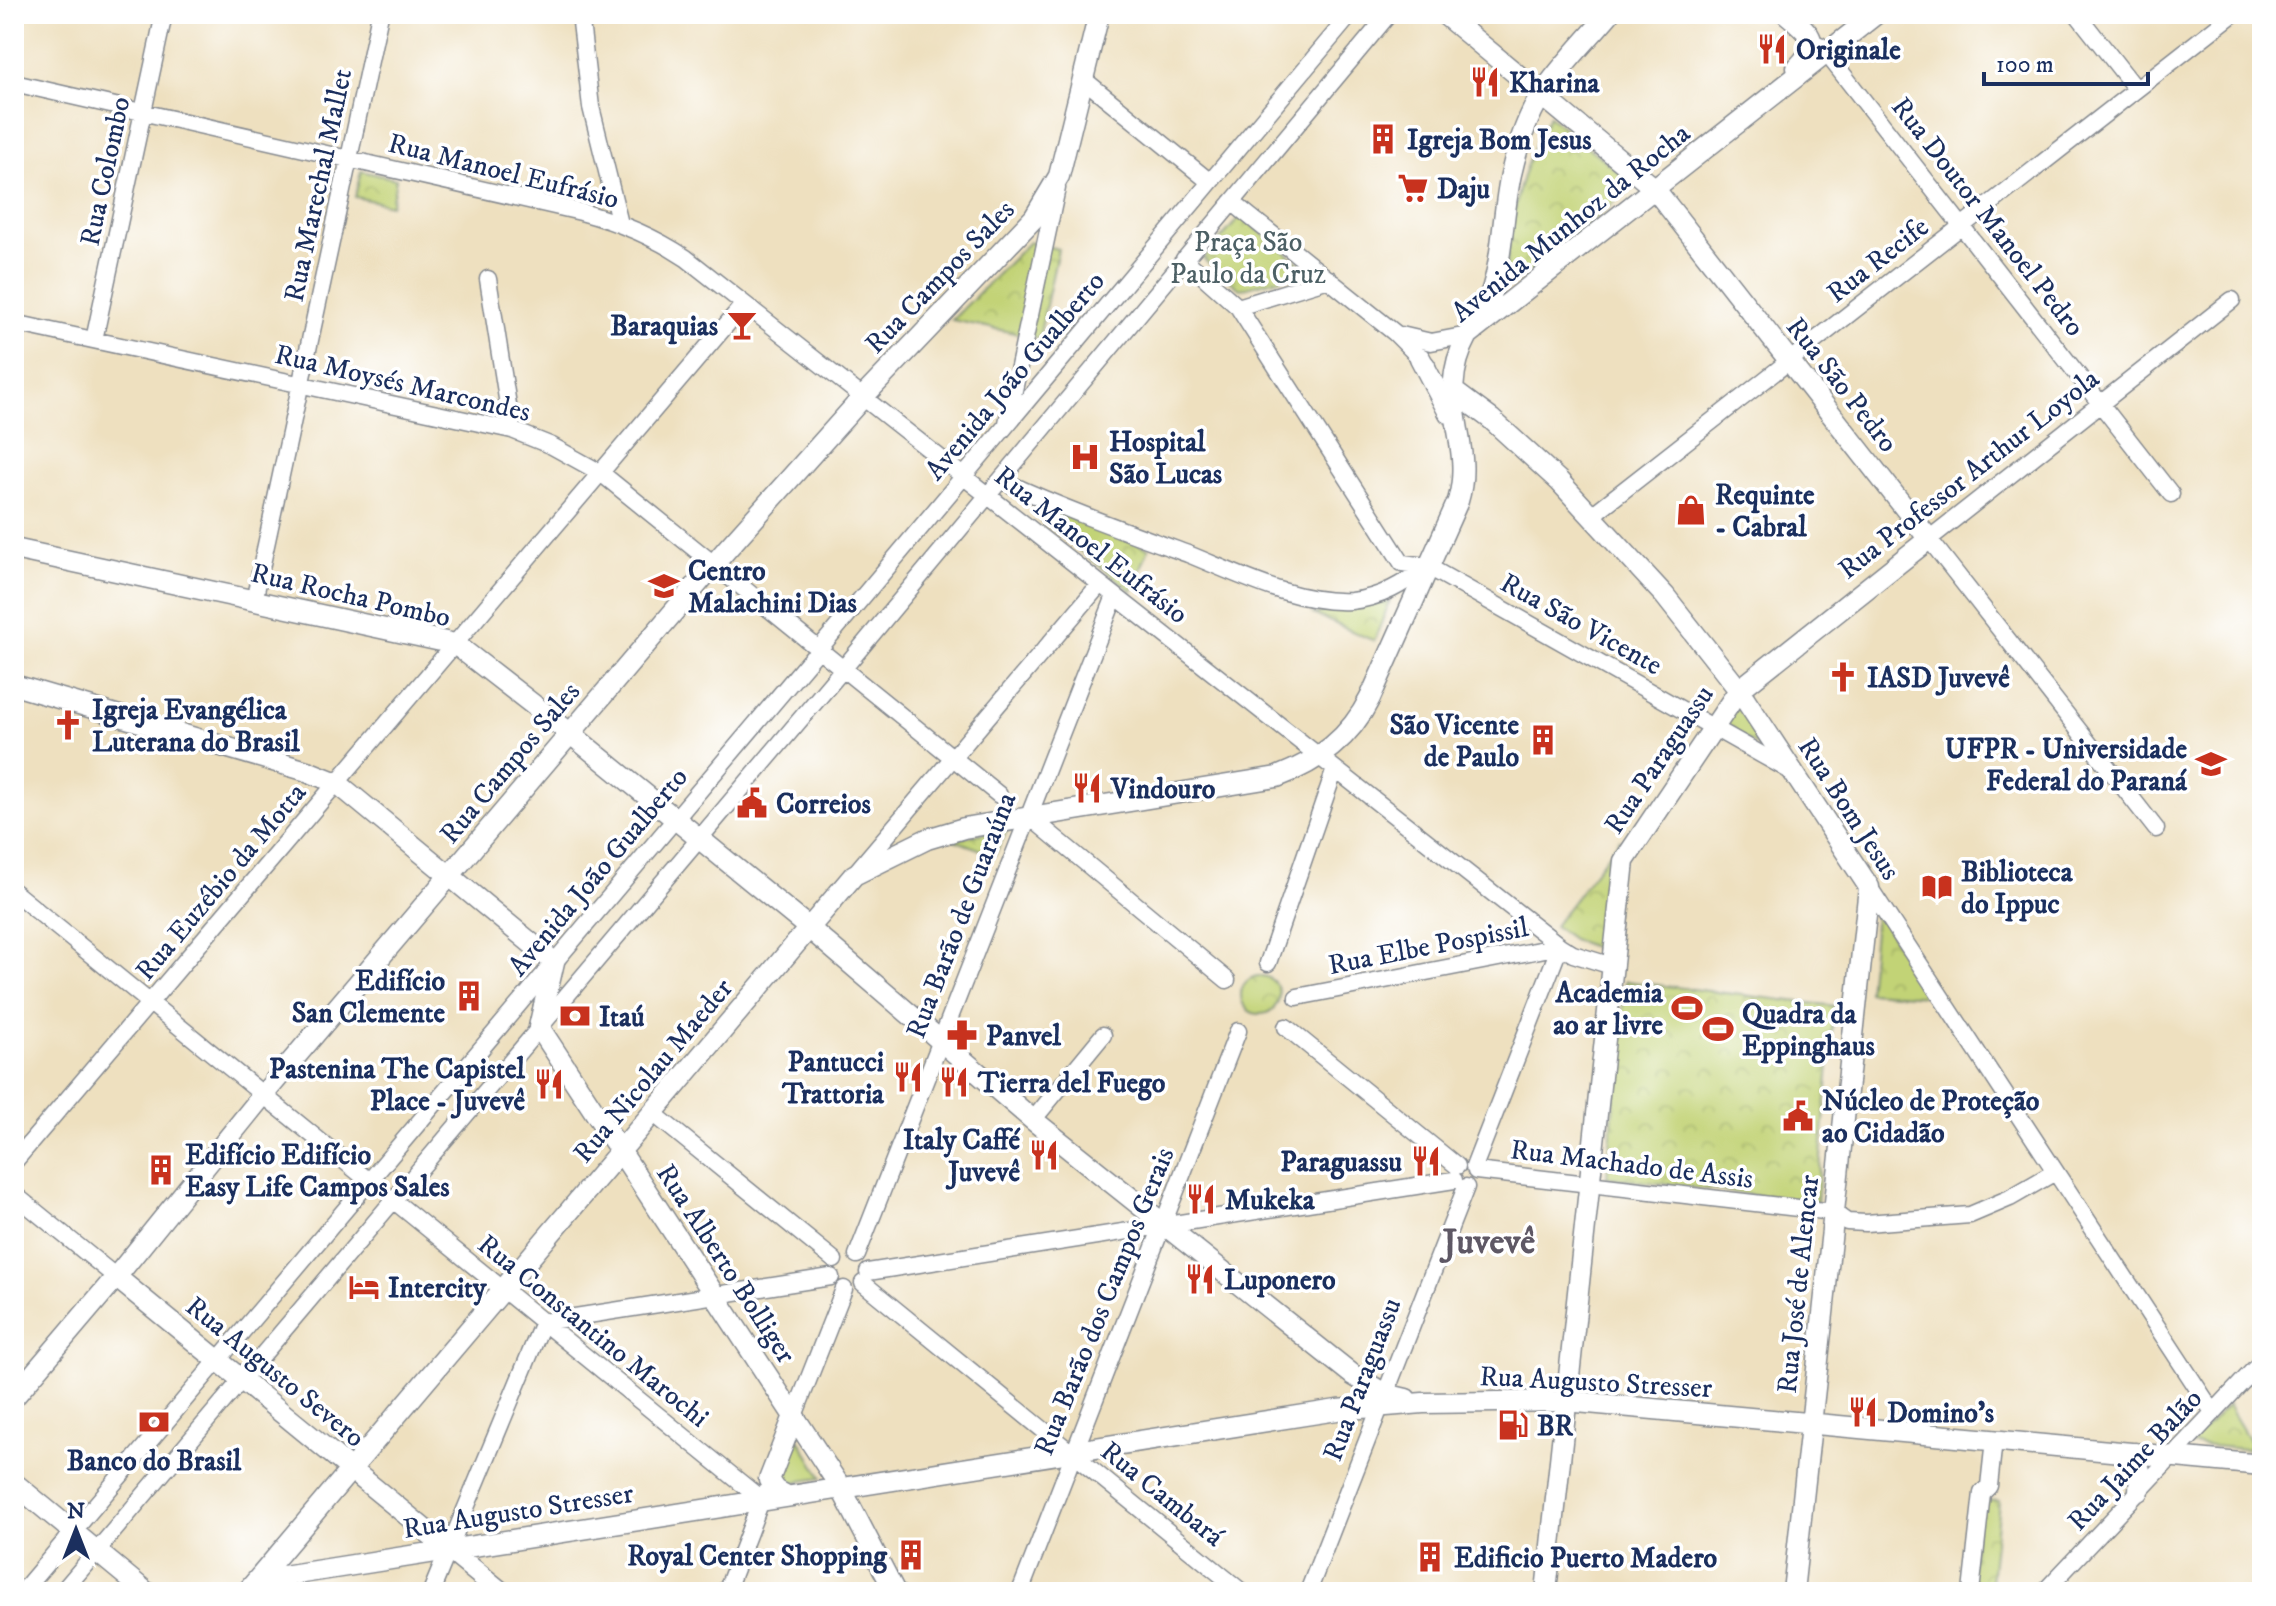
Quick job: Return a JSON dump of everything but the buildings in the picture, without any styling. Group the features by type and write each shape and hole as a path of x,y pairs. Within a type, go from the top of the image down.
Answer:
{"main road":[{"name":"Rua Campos Sales","path":"14,1397 263,1095 713,564 863,397 1023,232 1059,176 1099,14"},
{"name":"Rua São Pedro","path":"1444,14 1654,188 1929,539"},
{"path":"1468,335 1490,296 1511,171 1523,135 1542,95 1609,14"},
{"name":"Rua Doutor Manoel Pedro","path":"1787,14 1807,31"},
{"name":"Avenida Munhoz da Rocha","path":"1427,566 1462,488 1463,462 1452,390 1455,365 1468,335 1876,14"},
{"path":"1766,100 1811,51 1812,40 1807,31"},
{"path":"1420,358 1456,427"},
{"name":"Rua Bom Jesus","path":"1452,390 1491,419 1592,515 1665,596 1739,690 1869,887"},
{"name":"Rua Professor Arthur Loyola","path":"1739,690 1929,539"},
{"name":"Rua Rocha Pombo","path":"14,549 455,644 809,928 1033,1120 1383,1400 1423,1403"},
{"path":"854,875 927,839 964,828 1262,781 1327,763 1363,710 1427,566"},
{"path":"14,685 307,771 337,783 554,962 539,1027"},
{"name":"Rua Paraguassu","path":"1612,966 1624,861 1739,690"},
{"name":"Rua Nicolau Maeder","path":"252,1586 854,875"},
{"name":"Rua José de Alencar","path":"1793,1592 1869,887"},
{"path":"1546,1592 1612,966"},
{"name":"Rua Alberto Bolliger","path":"539,1027 715,1296 791,1426"},
{"name":"Rua Augusto Severo","path":"116,1277 501,1592"},
{"path":"1337,1410 1354,1395 1353,1375"},
{"name":"Rua Augusto Stresser","path":"252,1586 449,1550 1337,1410 1383,1400"},
{"name":"Rua Augusto Stresser","path":"1423,1403 1566,1401 2262,1465"},
{"path":"787,1496 776,1490 769,1480 791,1426 811,1442 841,1488 895,1592"},
{"path":"2135,1453 2140,1471 2139,1491"},
{"path":"14,1483 146,1592"}],"street":[{"name":"Rua Colombo","path":"94,340 164,14"},
{"name":"Rua Marechal Mallet","path":"254,601 380,14"},
{"path":"580,14 591,107 620,224"},
{"name":"Avenida João Gualberto","path":"62,1592 578,981 819,649 1351,14"},
{"name":"Avenida João Gualberto","path":"22,1592 554,962 843,669 1389,14"},
{"path":"2077,14 2136,89"},
{"name":"Rua Recife","path":"1592,515 2233,14"},
{"name":"Rua Doutor Manoel Pedro","path":"1807,31 2171,494"},
{"path":"1083,79 1210,182"},
{"name":"Rua Manoel Eufrásio","path":"14,83 581,212 620,224 677,252 1560,946"},
{"path":"1006,425 1059,176"},
{"name":"Rua Bom Jesus","path":"1232,202 1395,333 1452,390"},
{"path":"1184,259 1238,307 1329,279"},
{"path":"488,279 512,430"},
{"name":"Rua Professor Arthur Loyola","path":"1929,539 2232,300"},
{"name":"Rua Euzébio da Motta","path":"14,1162 744,304"},
{"name":"Rua São Vicente","path":"1238,307 1402,563 1427,566 1794,773"},
{"name":"Rua Moysés Marcondes","path":"14,323 512,430 564,452 601,473 999,795"},
{"name":"Rua Bom Jesus","path":"1395,333 1431,342 1468,335"},
{"path":"1001,480 1258,581 1310,597 1350,601 1373,597 1392,590 1427,566"},
{"path":"1020,521 1024,503 1038,495"},
{"name":"Rua São Pedro","path":"1929,539 2156,829"},
{"name":"Rua Nicolau Maeder","path":"854,875 1100,584"},
{"name":"Rua Barão de Guaraúna","path":"857,1255 1115,596"},
{"path":"1078,610 1098,613 1104,624"},
{"path":"1268,963 1327,763"},
{"path":"1029,816 1227,980"},
{"name":"Rua Bom Jesus","path":"1869,887 2213,1412"},
{"path":"14,892 369,1181"},
{"name":"Rua Elbe Pospissil","path":"1297,997 1560,946 1573,954 1612,966"},
{"name":"Rua Paraguassu","path":"1308,1592 1383,1400 1465,1174 1560,946"},
{"path":"554,962 578,981"},
{"path":"1286,1027 1465,1174"},
{"name":"Rua Barão dos Campos Gerais","path":"1020,1592 1238,1031"},
{"path":"1033,1120 1103,1035"},
{"path":"653,1113 837,1276 855,1289 865,1278 865,1261 857,1255 842,1254 837,1276 791,1426"},
{"name":"Rua Machado de Assis","path":"865,1278 1465,1174 1589,1184 1833,1212 1847,1222 1866,1223 1970,1215 2010,1198 2055,1172"},
{"name":"Rua Augusto Severo","path":"14,1194 116,1277"},
{"name":"Rua Constantino Marochi","path":"393,1200 762,1500"},
{"path":"431,1592 543,1322 837,1276"},
{"name":"Rua Cambará","path":"865,1278 1242,1592"},
{"name":"Rua Jaime Balão","path":"2044,1592 2262,1361"},
{"path":"1971,1592 1982,1493 1989,1486 1994,1440"},
{"path":"726,1592 769,1480"},
{"path":"736,1564 759,1525 787,1496"}],"green space":[{"path":"1549,116 1635,185 1517,282 1511,283 1505,277 1518,194 1530,157"},
{"path":"361,171 396,179 391,205 355,197"},
{"name":"Praça São Paulo da Cruz","path":"1241,216 1309,271 1240,289 1203,259"},
{"path":"1029,242 1058,249 1039,338 952,320"},
{"path":"1049,510 1149,548 1132,591 1041,521"},
{"path":"1390,601 1374,641 1313,614"},
{"path":"1739,698 1777,757 1722,725"},
{"path":"1009,827 995,855 954,840"},
{"path":"1620,839 1598,949 1572,939 1554,926"},
{"path":"1876,911 1929,996 1868,992"},
{"path":"1260,976 1274,981 1279,995 1274,1009 1260,1014 1246,1009 1241,995 1246,981"},
{"path":"1625,981 1834,1006 1817,1203 1607,1177"},
{"path":"2228,1405 2255,1450 2189,1444"},
{"path":"799,1439 822,1478 780,1484"},
{"path":"1979,1500 1999,1501 1990,1592 1969,1592"}],"place":[{"name":"Originale","path":"1772,49"},
{"name":"Kharina","path":"1485,82"},
{"name":"Igreja Bom Jesus","path":"1383,139"},
{"name":"Daju","path":"1413,188"},
{"name":"Baraquias","path":"742,325"},
{"name":"Hospital São Lucas","path":"1085,457"},
{"name":"Requinte - Cabral","path":"1691,510"},
{"name":"Centro Malachini Dias","path":"664,586"},
{"name":"IASD Juvevê","path":"1843,677"},
{"name":"Igreja Evangélica Luterana do Brasil","path":"68,725"},
{"name":"São Vicente de Paulo","path":"1543,740"},
{"name":"UFPR - Universidade Federal do Paraná","path":"2211,764"},
{"name":"Vindouro","path":"1087,788"},
{"name":"Correios","path":"752,803"},
{"name":"Biblioteca do Ippuc","path":"1937,887"},
{"name":"Edifício San Clemente","path":"469,996"},
{"name":"Academia ao ar livre","path":"1687,1008"},
{"name":"Itaú","path":"575,1016"},
{"name":"Quadra da Eppinghaus","path":"1718,1029"},
{"name":"Panvel","path":"962,1035"},
{"name":"Pantucci Trattoria","path":"908,1077"},
{"name":"Tierra del Fuego","path":"954,1082"},
{"name":"Pastenina The Capistel Place - Juvevê","path":"549,1084"},
{"name":"Núcleo de Proteção ao Cidadão","path":"1798,1116"},
{"name":"Italy Caffé Juvevê","path":"1044,1155"},
{"name":"Paraguassu","path":"1426,1161"},
{"name":"Edifício Edifício Easy Life Campos Sales","path":"161,1170"},
{"name":"Mukeka","path":"1201,1199"},
{"name":"Luponero","path":"1200,1279"},
{"name":"Intercity","path":"364,1287"},
{"name":"Domino's","path":"1863,1412"},
{"name":"Banco do Brasil","path":"154,1422"},
{"name":"BR","path":"1513,1425"},
{"name":"Royal Center Shopping","path":"911,1555"},
{"name":"Edificio Puerto Madero","path":"1430,1557"}],"district":[{"name":"Juvevê","path":"1489,1240"}]}
